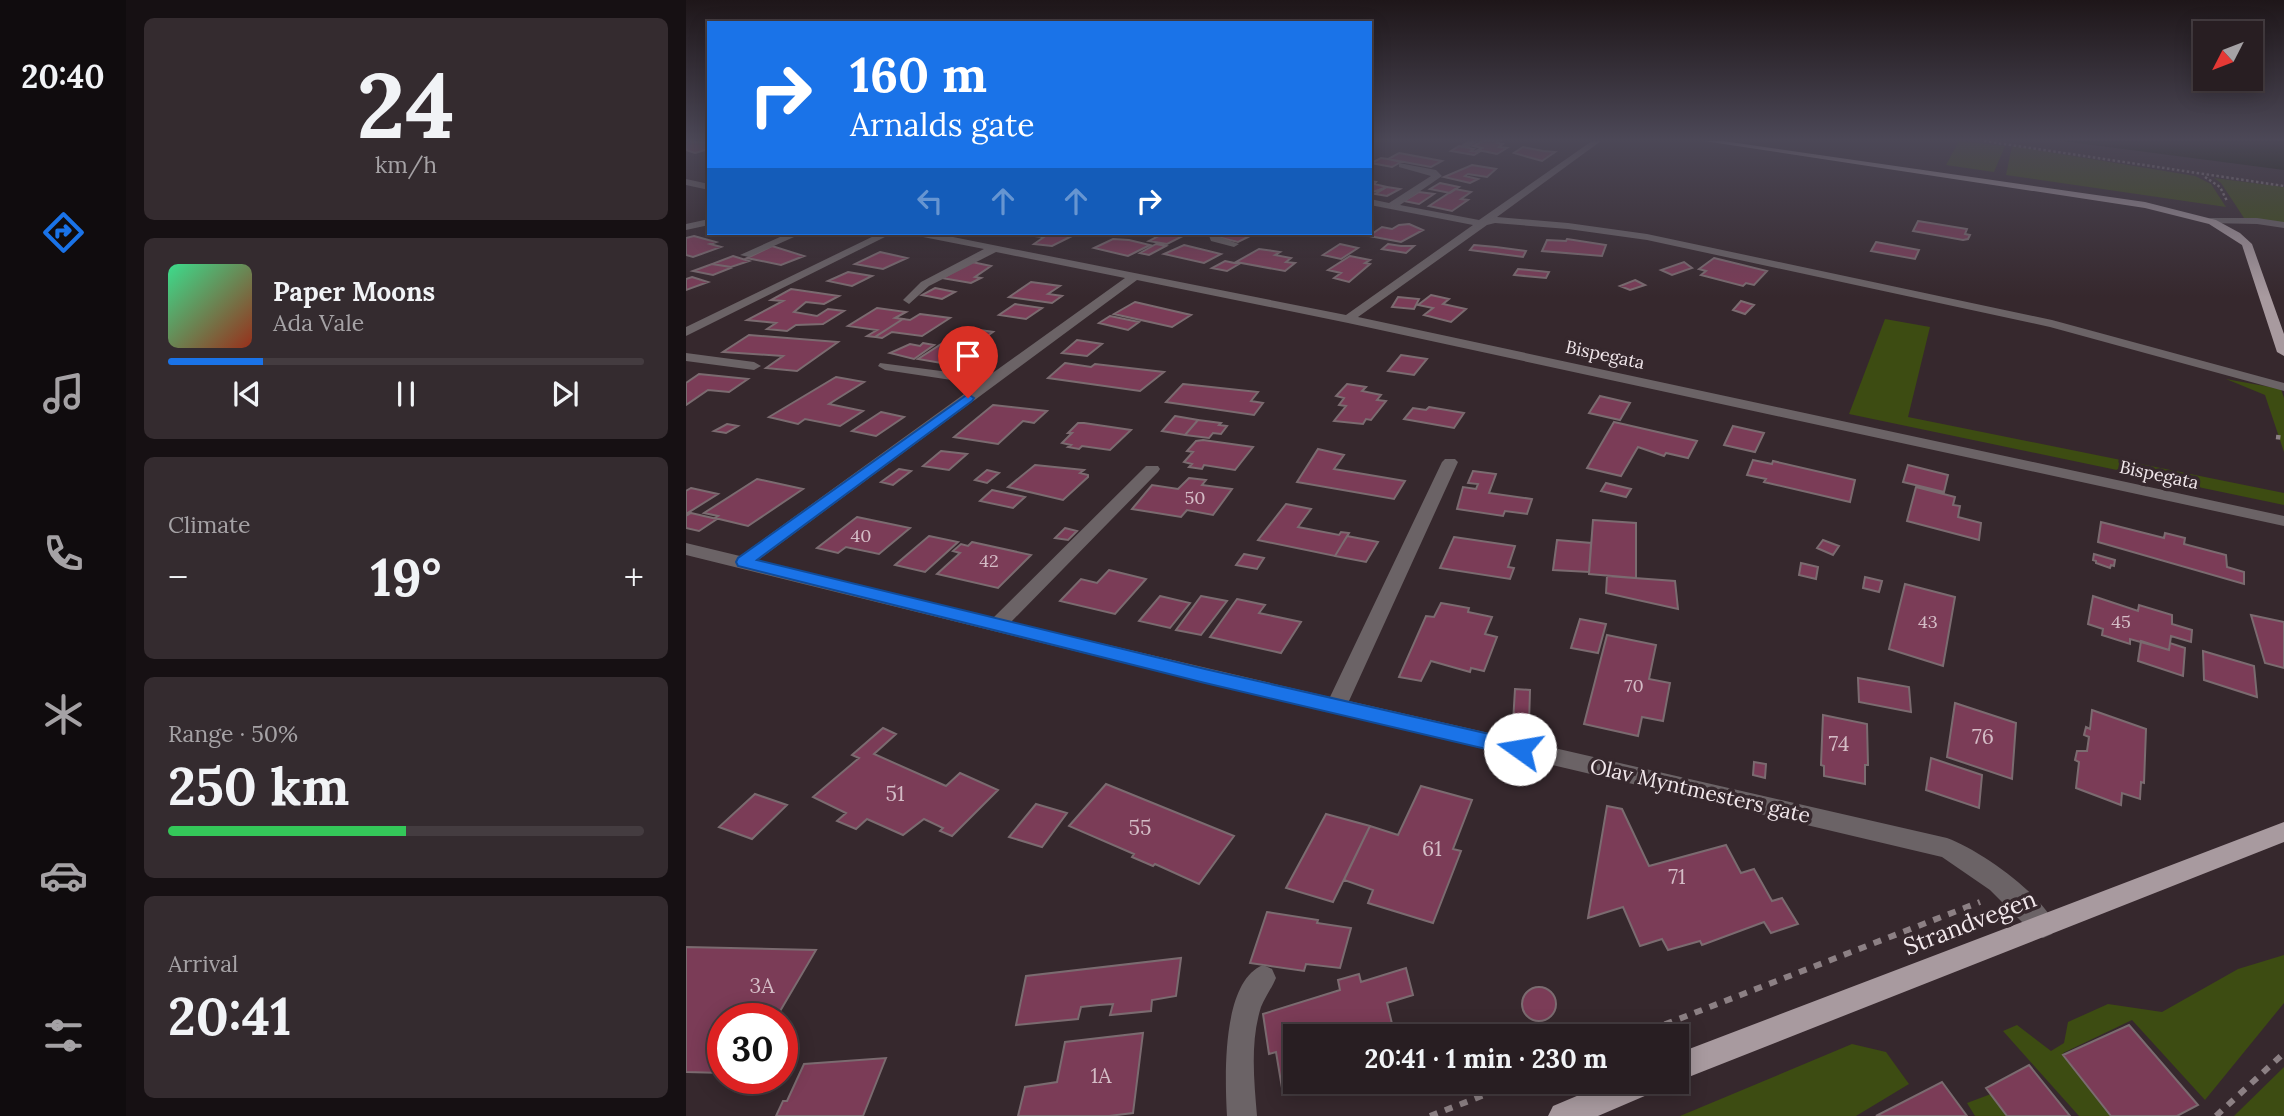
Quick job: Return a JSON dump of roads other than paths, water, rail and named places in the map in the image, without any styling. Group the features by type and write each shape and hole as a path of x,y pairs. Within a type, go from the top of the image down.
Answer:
{"main road":[{"path":"2064,193 2145,205 2212,221 2240,237 2247,244 2284,352"},
{"name":"Strandvegen","path":"1689,1063 2284,832"},
{"path":"1563,1116 1615,1094"}],"street":[{"path":"1391,206 1411,193"},
{"path":"1348,318 1522,193"},
{"path":"1372,202 1479,223 1496,220 1568,226 1660,240 1869,287 2041,321 2284,387"},
{"path":"2212,221 2257,221 2284,225"},
{"path":"686,227 707,222"},
{"path":"745,255 793,235"},
{"path":"686,332 884,235"},
{"name":"Bispegata","path":"927,235 1348,318 2284,520"},
{"path":"1214,235 1215,239 1234,244"},
{"path":"909,300 925,284 993,249"},
{"path":"744,562 1135,276"},
{"path":"686,357 754,366"},
{"path":"884,366 990,382"},
{"path":"1336,707 1450,462"},
{"path":"998,624 1152,469"},
{"name":"Olav Myntmesters gate","path":"686,549 1336,707 1947,848 1982,867 2009,890 2043,926"},
{"path":"1242,1116 1239,1075 1246,1012 1263,978"}]}
